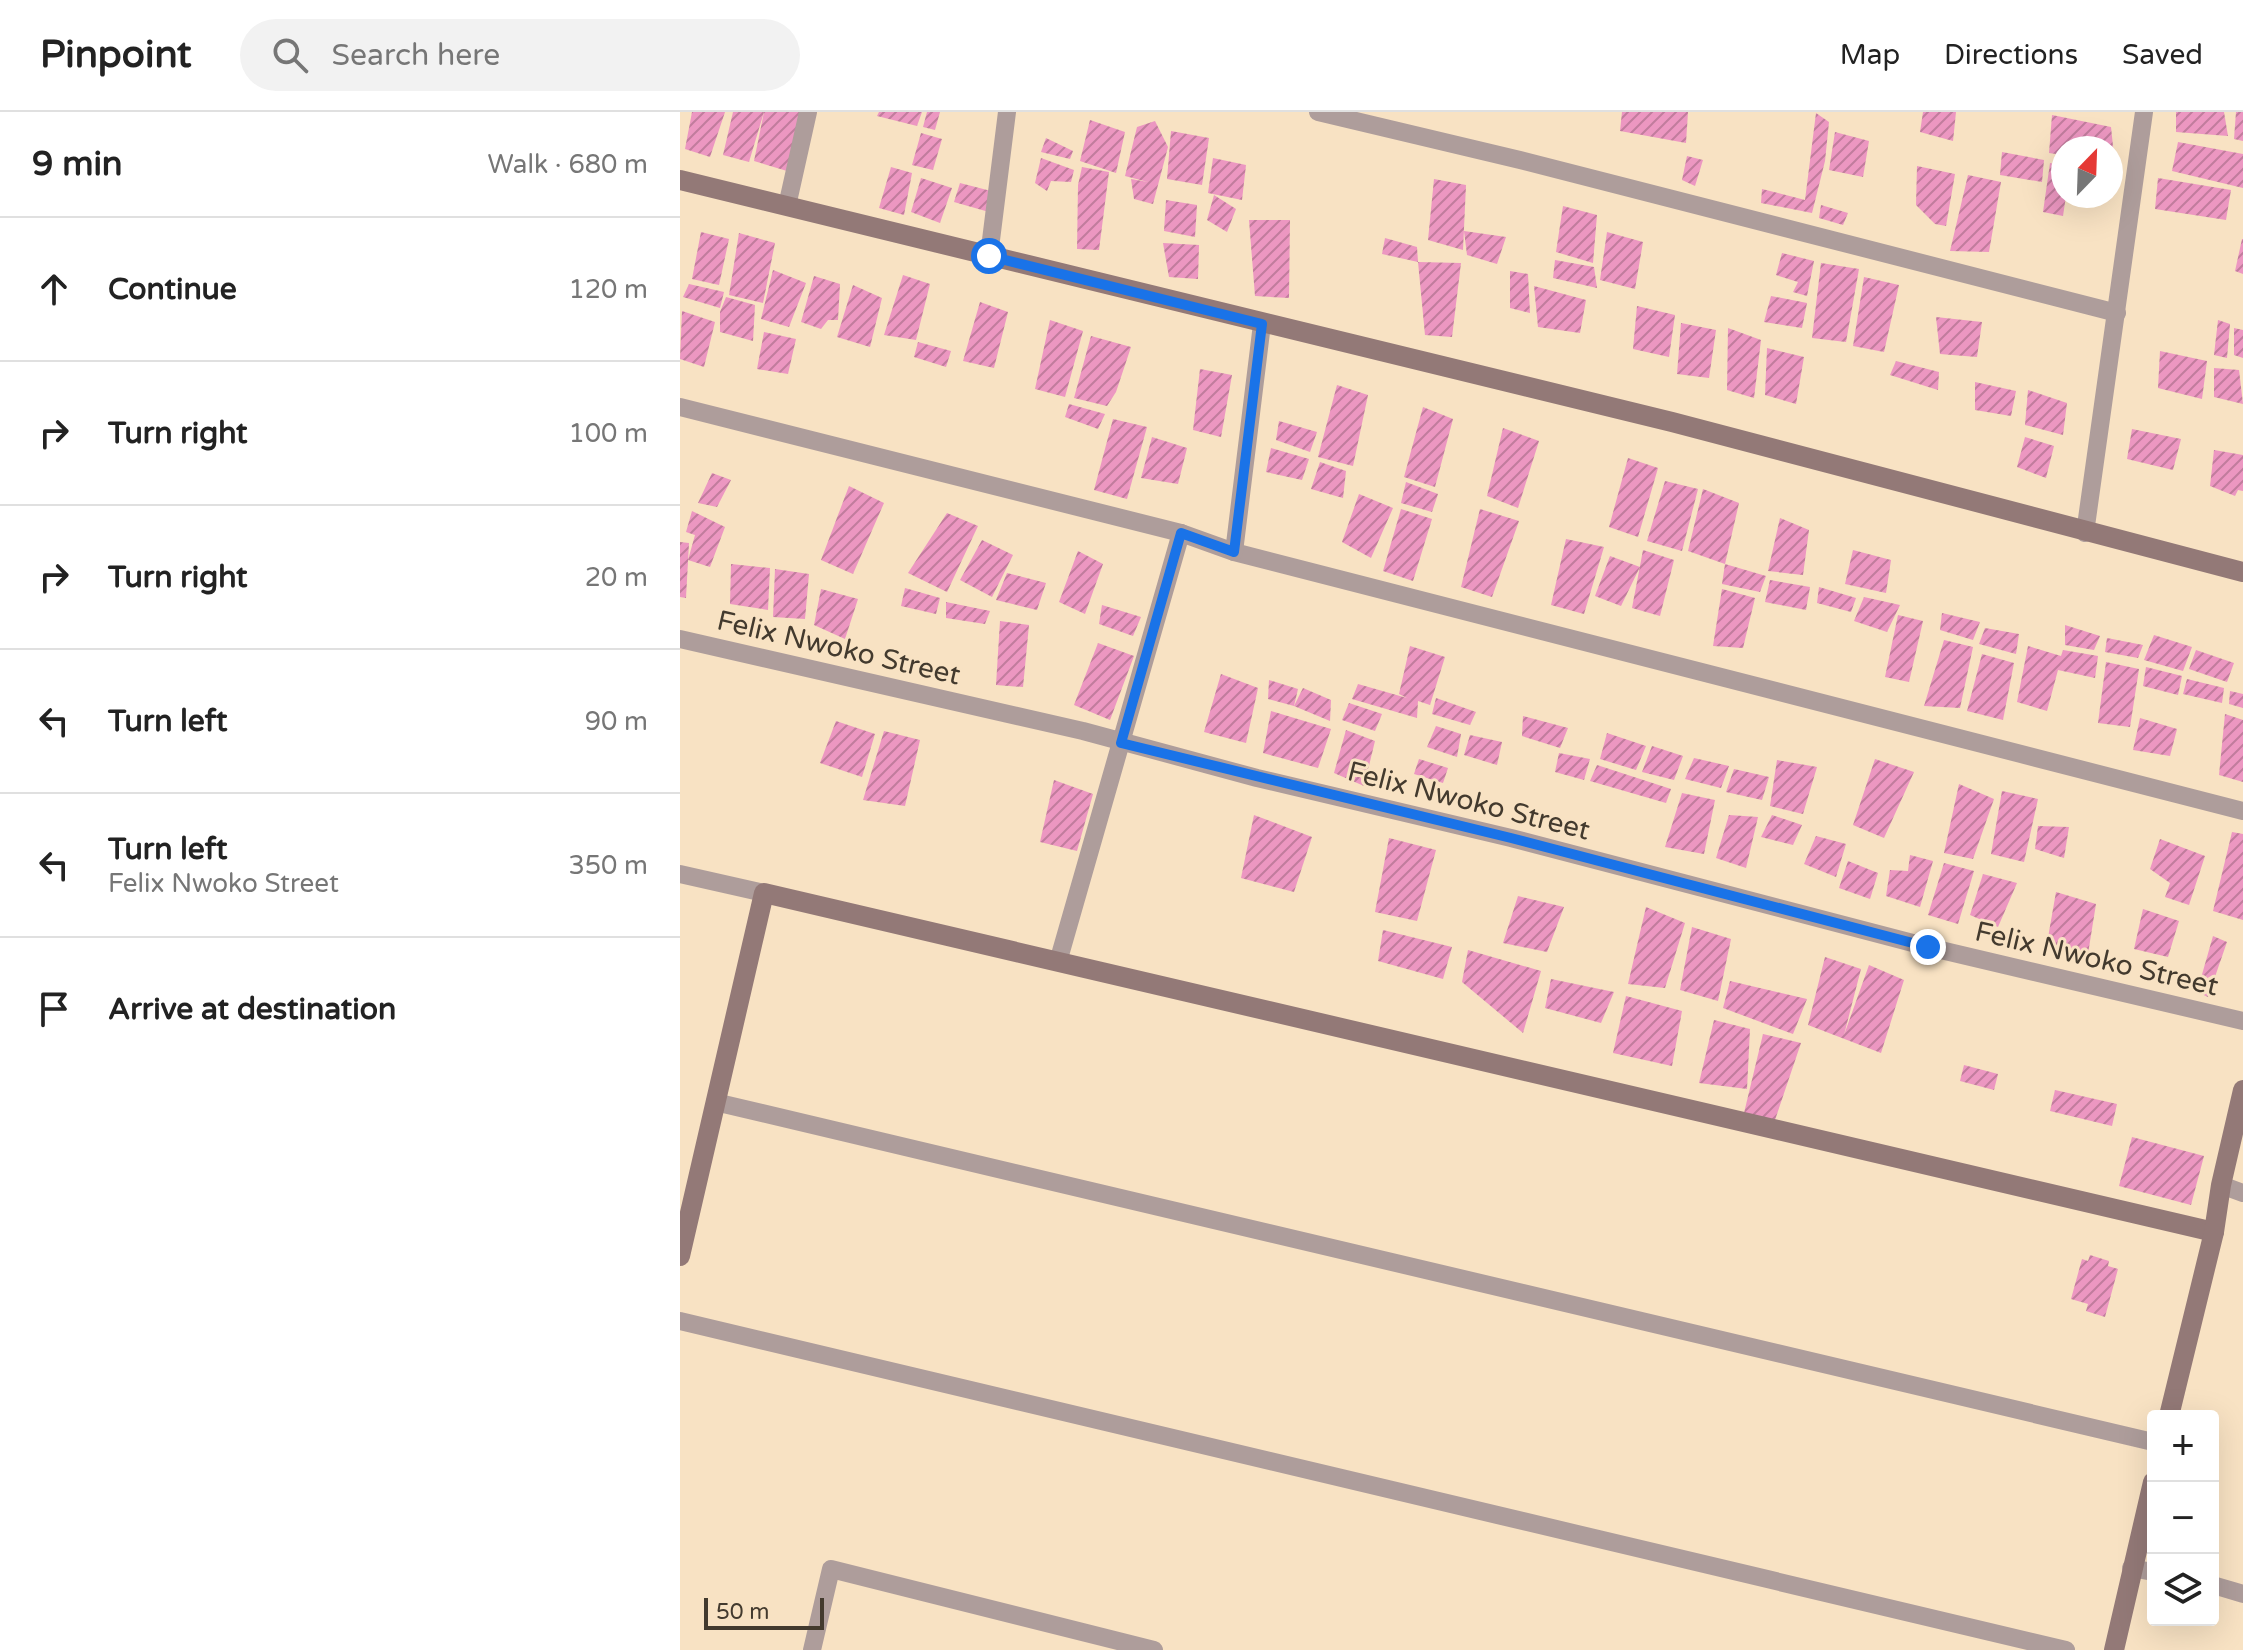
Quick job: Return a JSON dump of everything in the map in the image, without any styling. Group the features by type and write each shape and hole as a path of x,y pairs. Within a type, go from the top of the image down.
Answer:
{"street":[{"path":"787,206 808,112"},
{"path":"989,256 1007,112"},
{"path":"1318,112 1520,160 2117,313"},
{"path":"2085,533 2144,112"},
{"path":"680,180 1672,422 2085,533 2243,572"},
{"path":"1234,552 1262,324"},
{"path":"680,407 1181,533 1234,552 2243,811"},
{"path":"1058,962 1181,533"},
{"name":"Felix Nwoko Street","path":"680,639 1083,731 1928,947 2243,1021"},
{"path":"680,874 2214,1232"},
{"path":"680,1256 764,893"},
{"path":"2170,1410 2214,1232 2221,1185 2243,1090"},
{"path":"715,1102 2147,1441"},
{"path":"2221,1185 2243,1193"},
{"path":"680,1321 2066,1650"},
{"path":"2114,1650 2147,1505"},
{"path":"2131,1568 2147,1571"},
{"path":"812,1650 831,1569 1154,1650"},
{"path":"2219,1587 2243,1594"}],"building":[{"path":"692,112 725,112 710,157 685,149"},
{"path":"733,112 764,112 749,162 723,155"},
{"path":"764,112 800,112 787,171 754,161"},
{"path":"879,112 922,112 917,126 877,116"},
{"path":"927,112 940,112 935,130 923,127"},
{"path":"1622,112 1688,112 1686,143 1620,131"},
{"path":"1923,112 1956,112 1953,141 1920,132"},
{"path":"2176,112 2224,112 2228,136 2176,132"},
{"path":"2236,112 2243,112 2243,141 2234,139"},
{"path":"1816,113 1829,122 1825,161 1812,213 1761,203 1762,189 1805,200"},
{"path":"2052,115 2111,127 2112,136 2051,136 2049,153"},
{"path":"1090,120 1125,132 1116,173 1080,161"},
{"path":"1155,121 1168,147 1153,204 1134,199 1131,179 1148,182 1125,176 1137,127"},
{"path":"1171,131 1209,138 1202,185 1167,179"},
{"path":"1835,132 1869,141 1863,177 1829,170"},
{"path":"921,133 942,139 933,170 912,165"},
{"path":"1046,138 1073,151 1070,159 1041,152"},
{"path":"2178,142 2243,154 2243,188 2172,171"},
{"path":"2002,152 2044,160 2042,182 2000,175"},
{"path":"1687,156 1703,160 1695,186 1682,180"},
{"path":"1041,158 1074,170 1071,182 1051,181 1047,191 1035,183"},
{"path":"1213,158 1246,165 1242,200 1208,193"},
{"path":"2050,163 2051,208 2064,208 2063,216 2043,212"},
{"path":"1917,166 1955,174 1946,226 1935,224 1916,205"},
{"path":"891,167 912,173 904,215 879,208"},
{"path":"1082,167 1109,172 1099,250 1077,249 1078,185"},
{"path":"1968,175 2001,182 1989,252 1950,251"},
{"path":"921,178 952,188 940,223 911,212"},
{"path":"2158,178 2231,190 2226,220 2155,209"},
{"path":"1434,179 1466,185 1463,250 1428,240"},
{"path":"960,183 991,191 989,212 954,202"},
{"path":"1214,195 1236,209 1227,232 1207,220"},
{"path":"1166,200 1197,205 1195,237 1164,231"},
{"path":"1821,205 1848,213 1843,225 1819,218"},
{"path":"1563,206 1597,215 1593,263 1556,252"},
{"path":"1249,220 1290,220 1289,298 1255,296"},
{"path":"1464,231 1506,237 1497,264 1467,255"},
{"path":"701,232 729,239 719,285 692,279"},
{"path":"1607,232 1643,242 1635,289 1600,280"},
{"path":"739,233 775,243 763,303 729,295"},
{"path":"1385,238 1417,247 1418,262 1382,254"},
{"path":"2243,239 2243,274 2235,271"},
{"path":"1163,243 1199,245 1198,279 1169,277"},
{"path":"1782,253 1814,261 1807,296 1793,292 1798,282 1776,275"},
{"path":"1555,260 1594,267 1597,288 1553,278"},
{"path":"1418,262 1461,263 1452,337 1425,335"},
{"path":"1821,263 1859,269 1846,342 1812,338"},
{"path":"773,270 806,283 789,327 761,319"},
{"path":"1510,271 1528,274 1530,313 1510,308"},
{"path":"903,275 930,284 916,340 884,335"},
{"path":"814,276 840,284 838,320 828,320 821,329 801,322"},
{"path":"1864,277 1899,285 1884,352 1853,346"},
{"path":"689,284 724,292 720,308 683,297"},
{"path":"853,285 882,298 870,347 837,337"},
{"path":"1534,286 1586,300 1580,333 1538,327"},
{"path":"1771,296 1807,303 1802,328 1764,322"},
{"path":"726,297 755,305 753,341 720,332 720,312"},
{"path":"980,302 1008,312 994,368 963,361"},
{"path":"1637,306 1675,315 1669,357 1633,349"},
{"path":"682,311 715,322 704,367 680,359"},
{"path":"1936,317 1982,322 1977,357 1940,354"},
{"path":"1050,320 1083,331 1065,397 1035,389"},
{"path":"2218,320 2230,324 2227,358 2214,355"},
{"path":"1681,323 1716,330 1709,378 1677,374"},
{"path":"1728,328 1761,340 1754,398 1727,390"},
{"path":"2234,328 2243,330 2243,358 2234,355"},
{"path":"764,332 796,339 788,374 757,369"},
{"path":"1091,336 1131,347 1116,392 1107,406 1074,398"},
{"path":"918,342 951,351 946,367 914,357"},
{"path":"1767,348 1804,357 1796,404 1765,395"},
{"path":"2160,351 2207,361 2202,399 2158,388"},
{"path":"1896,361 1939,372 1938,390 1890,375"},
{"path":"2214,368 2239,370 2243,404 2214,397"},
{"path":"1200,369 1232,375 1221,437 1193,430"},
{"path":"1975,382 2016,391 2011,416 1975,410"},
{"path":"1337,385 1368,395 1353,466 1318,457"},
{"path":"2028,390 2067,403 2063,435 2025,425"},
{"path":"1069,404 1105,414 1098,429 1065,417"},
{"path":"1423,407 1453,419 1435,487 1404,477"},
{"path":"1113,419 1147,427 1127,499 1094,490"},
{"path":"1279,421 1317,432 1310,452 1276,440"},
{"path":"1503,428 1539,441 1518,508 1487,496"},
{"path":"2132,429 2181,439 2173,470 2127,459"},
{"path":"1152,437 1187,448 1178,484 1141,478"},
{"path":"2025,437 2054,446 2046,478 2017,467"},
{"path":"1271,448 1309,459 1302,480 1266,472"},
{"path":"2214,450 2243,455 2243,491 2238,490 2235,496 2210,486"},
{"path":"1628,458 1658,468 1638,537 1609,527"},
{"path":"1320,462 1346,471 1343,498 1311,489"},
{"path":"712,473 731,480 717,507 698,503"},
{"path":"1665,481 1698,489 1682,551 1647,541"},
{"path":"1406,482 1438,494 1432,512 1401,503"},
{"path":"849,486 884,503 853,574 821,560"},
{"path":"1703,489 1739,503 1725,564 1688,551"},
{"path":"1359,494 1393,508 1371,558 1342,542"},
{"path":"1401,509 1432,519 1413,581 1383,571"},
{"path":"1480,509 1519,521 1492,597 1461,587"},
{"path":"692,511 725,527 710,567 688,560 695,535 686,532"},
{"path":"947,513 978,526 947,592 908,573"},
{"path":"1780,518 1809,530 1803,575 1768,571"},
{"path":"1566,539 1604,547 1584,614 1551,605"},
{"path":"982,540 1013,555 992,597 960,580"},
{"path":"680,542 689,543 686,598 680,597"},
{"path":"1643,550 1674,560 1660,616 1632,608"},
{"path":"1853,550 1891,560 1886,593 1845,584"},
{"path":"1078,551 1103,564 1085,614 1059,602"},
{"path":"1610,556 1640,567 1621,606 1595,596"},
{"path":"731,564 770,568 768,610 730,604"},
{"path":"1725,564 1766,576 1760,592 1722,584"},
{"path":"775,569 809,574 805,619 773,617"},
{"path":"1007,573 1046,583 1037,610 996,600"},
{"path":"1770,580 1810,587 1806,610 1765,602"},
{"path":"1819,587 1856,598 1851,612 1817,603"},
{"path":"905,588 940,598 936,614 901,606"},
{"path":"821,589 858,599 845,639 814,625"},
{"path":"1722,589 1755,598 1743,648 1713,646"},
{"path":"1864,597 1900,605 1887,632 1854,621"},
{"path":"946,602 990,611 985,624 946,618"},
{"path":"1102,605 1141,617 1133,636 1099,624"},
{"path":"1942,613 1980,622 1973,640 1940,630"},
{"path":"1898,615 1923,621 1909,682 1885,677"},
{"path":"1000,621 1029,625 1023,687 996,685"},
{"path":"2065,625 2100,636 2094,650 2065,645"},
{"path":"1985,628 2019,634 2016,654 1979,644"},
{"path":"2154,635 2192,647 2183,671 2144,660"},
{"path":"2107,638 2143,645 2138,658 2105,652"},
{"path":"1944,640 1973,647 1960,708 1924,706"},
{"path":"1098,643 1134,656 1110,720 1074,705"},
{"path":"1410,646 1445,657 1430,705 1418,701 1417,718 1352,699 1358,684 1407,698 1399,694"},
{"path":"2028,646 2061,656 2063,650 2098,656 2095,678 2058,670 2047,711 2017,702"},
{"path":"2196,650 2234,663 2227,682 2189,669"},
{"path":"1982,654 2014,663 2003,720 1967,711"},
{"path":"2106,662 2139,669 2130,727 2098,723"},
{"path":"2146,667 2182,676 2178,695 2143,686"},
{"path":"1221,674 1258,688 1246,743 1204,732"},
{"path":"2187,679 2224,688 2222,703 2183,694"},
{"path":"1269,680 1298,689 1294,706 1268,699"},
{"path":"1303,688 1331,700 1330,721 1294,706"},
{"path":"2230,691 2243,694 2243,708 2229,704"},
{"path":"1436,698 1476,712 1470,725 1432,714"},
{"path":"1349,703 1382,714 1375,731 1342,720"},
{"path":"1271,711 1331,729 1318,768 1263,753"},
{"path":"2225,714 2243,720 2243,782 2219,775"},
{"path":"1523,716 1568,728 1560,748 1522,736"},
{"path":"2140,718 2177,729 2170,756 2133,750"},
{"path":"836,721 875,734 862,777 820,763"},
{"path":"1436,726 1461,734 1457,757 1427,747"},
{"path":"1346,730 1375,741 1364,786 1334,773"},
{"path":"884,731 920,740 905,806 863,800"},
{"path":"1607,733 1646,746 1636,770 1600,759"},
{"path":"1470,735 1502,742 1497,765 1464,755"},
{"path":"1652,746 1683,756 1674,780 1642,772"},
{"path":"1559,753 1590,759 1584,780 1555,772"},
{"path":"1694,758 1729,766 1721,788 1685,779"},
{"path":"1419,759 1448,768 1443,783 1414,774"},
{"path":"1875,759 1914,772 1884,838 1853,825"},
{"path":"1777,760 1817,767 1803,814 1770,806"},
{"path":"1597,765 1671,789 1666,803 1590,781"},
{"path":"1734,769 1769,777 1762,800 1726,792"},
{"path":"1054,780 1093,794 1077,851 1040,842"},
{"path":"1959,784 1994,799 1973,859 1944,853"},
{"path":"2002,791 2038,799 2024,862 1991,854"},
{"path":"1682,793 1715,800 1704,854 1665,847"},
{"path":"1254,815 1312,837 1294,892 1241,878"},
{"path":"1729,815 1758,817 1746,868 1716,858"},
{"path":"1772,815 1802,825 1793,845 1761,837"},
{"path":"2038,826 2069,827 2064,858 2035,849"},
{"path":"2232,832 2243,834 2243,920 2213,911"},
{"path":"1816,836 1846,844 1836,877 1804,864"},
{"path":"1389,838 1436,850 1417,921 1375,912"},
{"path":"2160,839 2205,856 2189,905 2165,897 2170,883 2150,869"},
{"path":"1910,855 1933,861 1920,907 1886,896 1890,870 1908,871"},
{"path":"1848,861 1878,873 1870,899 1839,888"},
{"path":"1944,863 1974,871 1958,924 1928,915"},
{"path":"1983,874 2017,883 1998,927 1970,915"},
{"path":"2056,892 2096,904 2087,960 2046,949"},
{"path":"1518,896 1564,907 1547,952 1503,943"},
{"path":"1646,907 1685,923 1665,988 1628,984"},
{"path":"2143,909 2179,921 2168,957 2134,949"},
{"path":"1692,927 1731,939 1718,1001 1680,990"},
{"path":"1383,930 1452,947 1443,979 1378,961"},
{"path":"2213,936 2227,942 2208,997 2197,992"},
{"path":"1468,950 1541,971 1523,1033 1462,982"},
{"path":"1825,957 1861,969 1844,1035 1869,965 1904,980 1881,1053 1808,1025"},
{"path":"1551,979 1614,992 1601,1023 1545,1008"},
{"path":"1730,981 1807,999 1793,1034 1723,1008"},
{"path":"1626,996 1682,1011 1672,1066 1613,1053"},
{"path":"1714,1020 1750,1029 1747,1089 1699,1083"},
{"path":"1763,1034 1801,1043 1775,1120 1744,1113"},
{"path":"1964,1065 1998,1074 1994,1090 1960,1081"},
{"path":"2055,1090 2117,1104 2112,1126 2050,1111"},
{"path":"2132,1137 2204,1156 2191,1205 2119,1186"},
{"path":"2090,1255 2109,1261 2108,1266 2118,1269 2105,1317 2086,1311 2088,1304 2071,1299 2082,1259 2088,1261"}],"route":[{"path":"989,256 1262,324 1234,552 1181,533 1121,743 1511,838 1928,947"}]}
